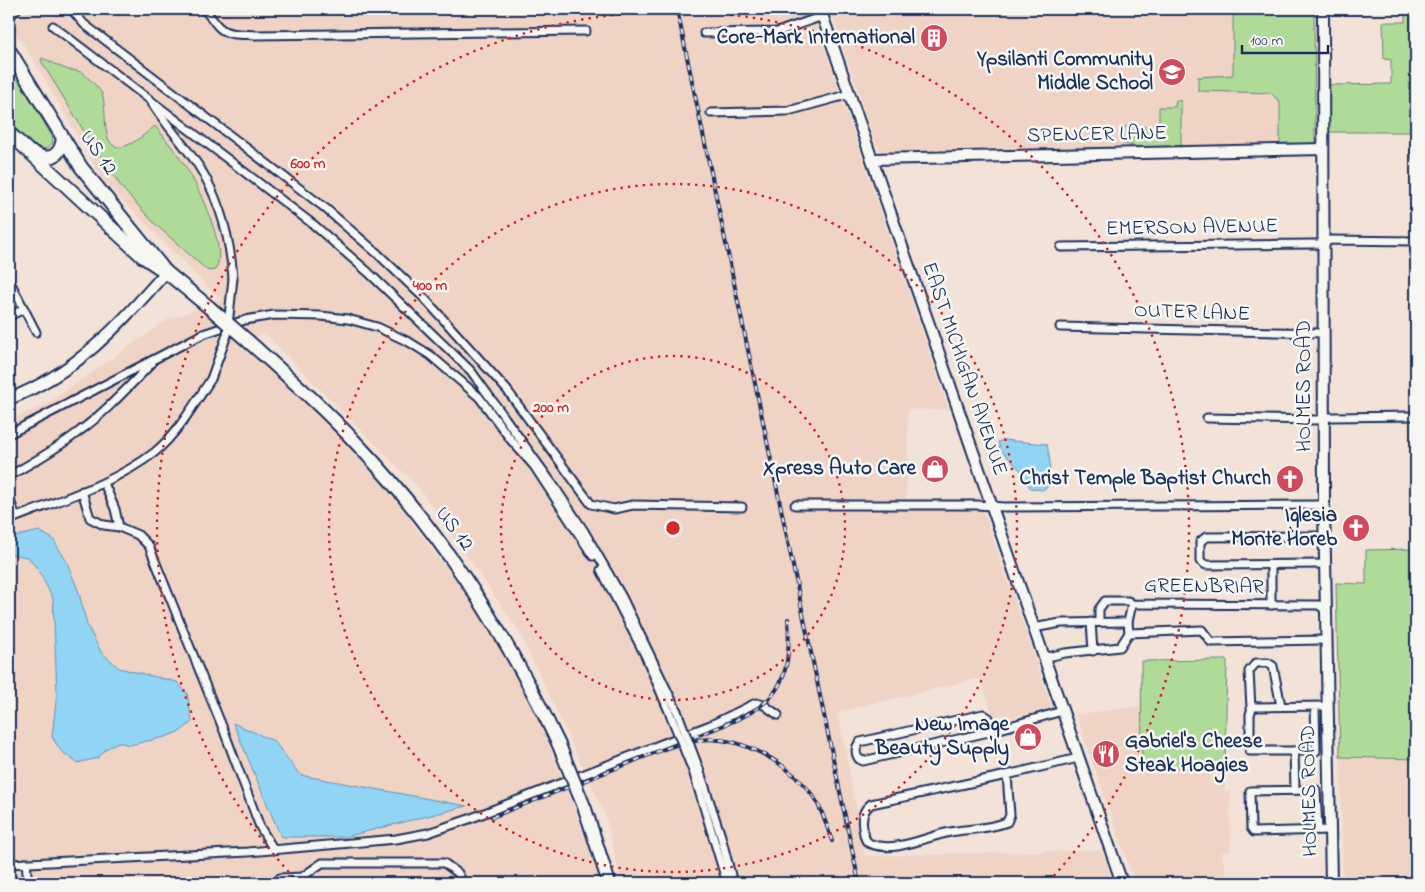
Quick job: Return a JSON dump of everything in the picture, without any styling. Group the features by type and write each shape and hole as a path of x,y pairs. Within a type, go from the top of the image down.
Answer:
{"highway":[{"name":"US 12","path":"9,50 62,138 93,183 166,272"},
{"name":"US 12","path":"9,133 142,256 166,272 210,308 316,402 358,444 427,524 483,604 510,650 559,745 585,808 609,883"},
{"path":"26,148 40,157 53,157 60,152 62,138"}],"main road":[{"path":"9,15 16,9"},
{"name":"HOLMES ROAD","path":"1323,9 1324,536 1331,883"},
{"name":"EAST MICHIGAN AVENUE","path":"822,13 1122,883"},
{"name":"SPENCER LANE","path":"872,158 1323,149"},
{"path":"9,400 59,374 90,352 123,320 166,272"}],"street":[{"path":"71,9 84,24 325,208 378,254 437,312 502,384 591,504 614,509 633,505 742,507"},
{"path":"203,9 210,14 221,29 234,33 256,35 586,32"},
{"path":"704,33 777,32 822,13"},
{"path":"53,26 314,226 368,272 471,371 584,531 622,596 674,713 721,836 733,883"},
{"path":"711,113 788,111 850,94"},
{"path":"9,498 12,519 104,484 156,450 195,403 211,379 227,335 232,302 233,278 229,243 216,201 198,165 150,99"},
{"name":"EMERSON AVENUE","path":"1061,247 1323,244 1330,240 1416,241"},
{"path":"9,280 36,332"},
{"path":"9,316 24,309"},
{"path":"9,434 203,334 245,320 274,315 321,316 348,319 377,327 409,342 430,355 479,397 511,440 531,462 586,545 621,604 674,713"},
{"name":"OUTER LANE","path":"1060,327 1323,333"},
{"path":"9,476 39,459 82,430 115,401 156,359"},
{"path":"1207,418 1324,419 1330,417 1416,416"},
{"path":"104,484 115,509 118,527"},
{"path":"82,491 90,518 104,525 118,527 138,535 149,546 224,731 260,827 274,850"},
{"path":"795,505 991,507 1324,505"},
{"path":"1324,536 1206,537 1200,542 1200,561 1206,565 1325,564"},
{"path":"1271,565 1271,605"},
{"name":"GREENBRIAR","path":"1093,651 1095,622 1099,609 1105,601 1116,600 1132,604 1319,605 1325,610"},
{"path":"1043,658 1065,653 1120,647 1129,633 1128,622 1132,604"},
{"path":"1033,628 1061,623 1128,622"},
{"path":"1129,633 1202,630 1211,642 1326,640"},
{"path":"1281,706 1273,666 1268,663 1256,663 1249,671 1251,708 1250,751 1316,751 1314,707"},
{"path":"9,864 274,850 396,839 428,832 559,785 713,724 756,703 764,705 778,715"},
{"path":"1251,708 1257,706 1327,706"},
{"path":"993,731 988,718 983,714 860,742 856,753 860,760 863,761 993,731 1062,711"},
{"path":"1294,751 1295,790"},
{"path":"1007,775 1010,815 1007,822 948,833 904,845 868,844 866,841 862,824 863,813 871,804 1078,758"},
{"path":"696,770 727,883"},
{"path":"1318,830 1316,790 1250,791 1252,831 1330,830"},
{"path":"26,863 28,883"},
{"path":"280,878 302,877 322,863 444,863 458,874 463,883"}],"shaded area":[{"path":"28,9 56,9 209,119 84,19 76,9 811,9 949,410 908,409 906,507 983,511 1052,708 995,722 980,678 838,712 865,856 1102,850 1113,883 621,883 606,817 519,631 420,489 264,333 241,346 340,434 394,492 416,529 485,621 539,720 579,820 601,883 9,883 9,419 45,405 167,320 221,300 104,182 31,56 11,26"},
{"path":"830,9 1319,9 1319,138 1314,145 1159,150 882,152 875,142"},
{"path":"1141,706 1143,767 1225,768 1225,791 1230,791 1231,852 1222,852 1228,883 1135,883 1076,715"},
{"path":"1340,757 1416,759 1416,883 1343,883"}],"green space":[{"path":"1233,9 1314,9 1315,144 1280,144 1280,102 1271,93 1198,91 1198,77 1233,75"},
{"path":"1405,9 1416,9 1416,159 1411,159 1411,132 1328,132 1328,85 1391,84 1391,60 1384,59 1383,22 1405,22"},
{"path":"42,58 66,69 81,72 101,92 106,129 112,145 119,147 130,144 155,126 191,176 209,214 219,251 215,270 208,271 155,224 122,188 87,136 41,61"},
{"path":"9,63 52,136 53,143 46,149 36,147 9,123"},
{"path":"1176,100 1181,101 1181,145 1167,148 1152,148 1136,147 1122,143 1121,127 1159,126 1159,107 1175,107"},
{"path":"1416,549 1416,759 1340,757 1336,583 1366,584 1366,550"},
{"path":"1227,660 1225,768 1142,768 1141,661"}],"water":[{"path":"1003,440 1047,444 1050,462 1049,486 1042,490 1030,488 1022,472 1000,449 998,442"},
{"path":"39,531 53,539 67,562 79,593 87,625 101,652 119,668 177,682 187,693 192,722 181,731 165,737 130,745 118,742 106,749 98,758 77,763 61,751 52,737 57,692 53,599 39,571 28,557 9,554 9,538"},
{"path":"233,723 274,741 300,775 467,806 345,837 281,837"}],"railway":[{"path":"677,9 859,883"},
{"path":"694,737 738,719 755,710 769,699 779,686 785,669 788,647 788,619"},
{"path":"492,817 668,748 698,740 714,739 746,746 762,753 791,772 816,801 832,841"}],"place":[{"name":"Core-Mark International","path":"934,38"},
{"name":"Ypsilanti Community Middle School","path":"1172,72"},
{"name":"Xpress Auto Care","path":"935,469"},
{"name":"Christ Temple Baptist Church","path":"1290,479"},
{"name":"Iglesia Monte Horeb","path":"1356,528"},
{"name":"New Image Beauty Supply","path":"1028,737"},
{"name":"Gabriel's Cheese Steak Hoagies","path":"1106,754"}]}
